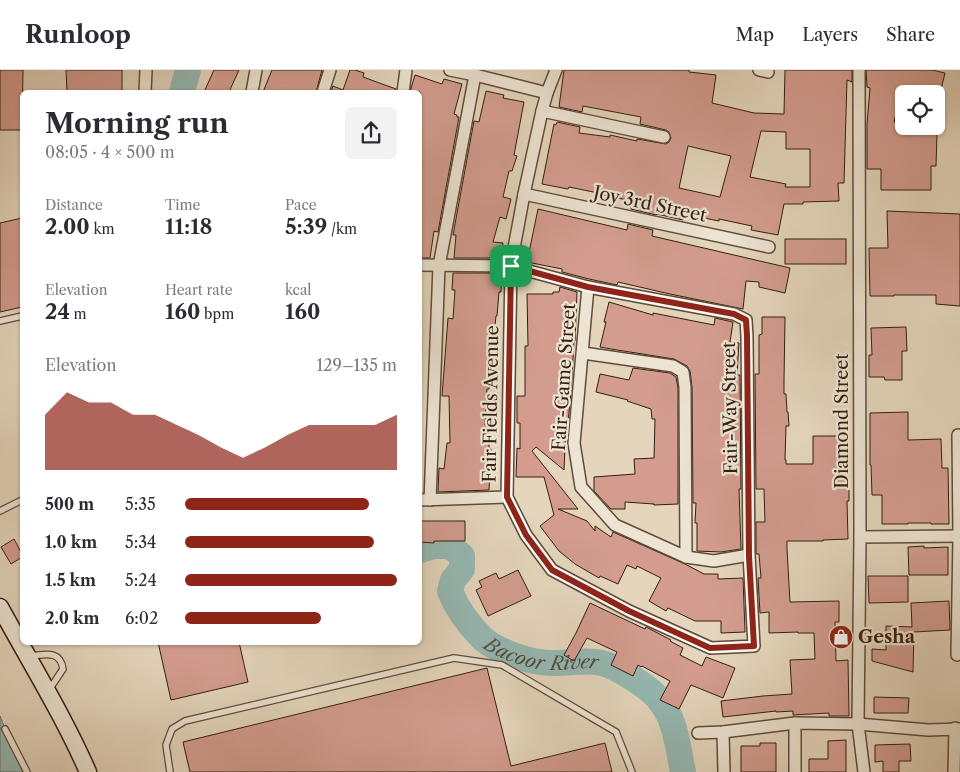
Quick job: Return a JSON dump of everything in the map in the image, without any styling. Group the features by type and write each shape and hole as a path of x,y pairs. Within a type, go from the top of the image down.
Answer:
{"main road":[{"path":"0,607 7,625 20,644"},
{"path":"21,645 77,746 88,772"}],"street":[{"path":"145,90 146,70"},
{"path":"252,90 256,70"},
{"path":"323,90 330,70"},
{"path":"402,90 406,70"},
{"path":"450,70 547,93"},
{"name":"Fair Fields Avenue","path":"556,70 542,111 511,266 507,497 526,535 552,570 629,611 710,648 754,646"},
{"name":"Diamond Street","path":"859,70 860,537 858,724 864,772"},
{"path":"475,75 440,266 425,500 507,497"},
{"path":"542,111 664,137"},
{"name":"Joy 3rd Street","path":"524,194 769,247"},
{"name":"Fair-Way Street","path":"422,265 511,266 588,287 734,314 746,320 749,556 754,646"},
{"name":"Fair-Game Street","path":"588,287 574,443 581,487 615,525 686,557 714,561 749,556"},
{"path":"583,353 673,366 682,372 685,387 686,557"},
{"path":"957,655 960,536 958,436"},
{"path":"860,537 960,536"},
{"path":"795,723 795,772"},
{"path":"698,732 723,732 795,723 858,724 928,730 957,728 954,772"},
{"path":"723,732 724,772"}],"lane":[{"path":"0,321 20,316"},
{"path":"0,510 20,501"},
{"path":"28,656 52,654 62,664 63,669 48,692"},
{"path":"170,772 166,745 172,729 185,721 454,658 502,665 616,732 632,772"},
{"path":"5,729 27,772"}],"water":[{"path":"0,716 23,772 0,772"}],"building":[{"path":"0,70 23,70 23,90 20,90 20,130 0,130"},
{"path":"66,70 122,70 122,90 67,90"},
{"path":"214,70 239,70 230,90 205,90"},
{"path":"272,70 322,70 317,90 264,90"},
{"path":"350,70 364,73 363,77 396,89 396,90 343,90"},
{"path":"564,70 689,70 689,72 716,75 712,103 754,113 784,114 785,70 852,70 852,82 847,80 844,183 838,183 839,201 784,204 778,235 751,230 752,226 719,219 719,221 684,214 683,220 656,215 631,209 632,201 569,187 568,189 542,184 554,124 556,125 557,122 580,127 579,133 610,137 610,135 637,141 637,139 666,144 671,138 666,130 640,124 641,117 583,106 582,112 559,107","holes":["761,131 786,132 786,149 810,149 810,187 785,187 786,184 750,177","688,146 731,156 720,197 679,188"]},
{"path":"866,70 932,70 945,73 942,85 895,85 895,135 937,135 936,166 931,166 931,190 881,190 881,169 867,169 867,124 870,88 867,87"},
{"path":"415,75 442,84 444,79 462,84 454,114 459,117 438,232 434,231 430,258 422,258 422,90 411,90"},
{"path":"333,86 343,90 332,90"},
{"path":"486,91 504,95 503,98 524,102 514,155 517,156 512,171 509,171 503,197 511,199 506,219 500,217 493,242 503,243 502,258 454,258 456,235 453,235 474,121 479,122"},
{"path":"538,209 627,230 628,224 653,230 652,236 790,268 785,293 759,287 759,282 746,281 743,309 618,282 617,285 589,279 562,272 562,269 527,262"},
{"path":"887,211 960,214 960,306 936,304 936,295 870,296 869,248 888,248"},
{"path":"20,218 20,307 0,312 0,223"},
{"path":"785,239 846,239 846,264 785,264"},
{"path":"453,273 502,273 489,389 487,389 485,425 489,425 489,449 491,449 489,490 438,492 439,468 444,469 447,443 450,443 449,396 442,396 448,318 453,319 455,290 452,290"},
{"path":"560,287 577,292 575,341 568,424 566,424 564,470 536,447 532,451 578,509 558,509 587,521 595,531 595,526 611,537 613,532 704,574 718,574 718,579 743,578 745,632 721,633 721,621 695,621 668,608 666,611 649,601 661,578 637,566 636,569 627,565 618,584 600,576 599,578 575,564 559,551 540,526 554,515 544,477 516,477 517,448 520,449 520,423 517,423 517,396 525,396 525,346 528,346 527,294 553,294 553,292 559,292"},
{"path":"609,302 653,315 653,313 714,325 715,318 733,322 730,342 739,343 737,375 740,375 741,489 739,489 741,549 721,552 697,551 696,503 693,503 692,387 690,371 687,366 674,359 600,347"},
{"path":"762,317 785,317 784,394 786,394 789,426 786,426 786,464 813,464 813,436 840,436 841,464 845,464 846,489 849,489 849,501 847,501 848,539 787,541 787,549 790,602 839,601 839,622 835,622 836,661 848,660 849,716 829,716 829,713 793,715 793,711 776,711 723,717 721,701 792,694 790,660 815,659 814,633 769,633 769,612 760,613 758,578 761,578 759,554 756,554 756,522 765,522 764,489 756,489 755,374 759,374 759,335 762,334"},
{"path":"906,327 907,351 902,351 902,380 885,380 884,377 869,377 869,355 872,355 871,328"},
{"path":"633,368 670,373 676,377 678,388 678,504 654,505 625,502 625,509 611,509 594,491 594,477 635,474 634,459 654,458 655,419 652,419 651,409 628,400 596,392 600,374 629,380"},
{"path":"908,412 908,440 941,439 942,468 948,468 949,524 882,524 882,495 872,495 870,413"},
{"path":"422,521 465,521 465,541 434,541 434,543 422,542"},
{"path":"14,539 20,550 20,558 11,564 1,547"},
{"path":"924,546 924,548 948,547 948,575 909,575 908,547"},
{"path":"518,570 531,596 488,616 476,590 482,587 479,581 496,573 499,579"},
{"path":"868,576 908,576 908,602 869,603"},
{"path":"949,601 950,630 914,632 913,672 872,661 872,649 886,650 886,626 912,627 911,603"},
{"path":"590,603 671,640 683,648 680,655 702,666 706,657 735,668 723,698 691,685 679,709 660,700 670,681 642,666 638,665 633,676 611,665 617,652 587,638 574,661 564,655"},
{"path":"159,645 240,645 248,682 171,700"},
{"path":"487,668 511,766 605,743 612,772 190,772 183,742"},
{"path":"874,697 909,698 908,713 874,713"},
{"path":"846,740 846,772 809,772 809,759 828,759 828,741"},
{"path":"760,743 776,743 776,772 741,772 741,746 760,746"},
{"path":"910,744 911,761 899,761 899,772 883,772 883,761 875,762 875,745"}],"waterway":[{"name":"Bacoor River","path":"183,90 188,70"},
{"name":"Bacoor River","path":"422,549 434,546 450,546 462,556 462,569 453,580 450,591 468,622 489,643 507,653 538,662 591,661 602,663 639,682 657,697 671,720 683,772"}],"place":[{"name":"Gesha","path":"841,637"}],"route":[{"path":"511,266 588,287 734,314 746,320 749,556 754,646 710,648 629,611 552,570 526,535 507,497 511,266"}]}
